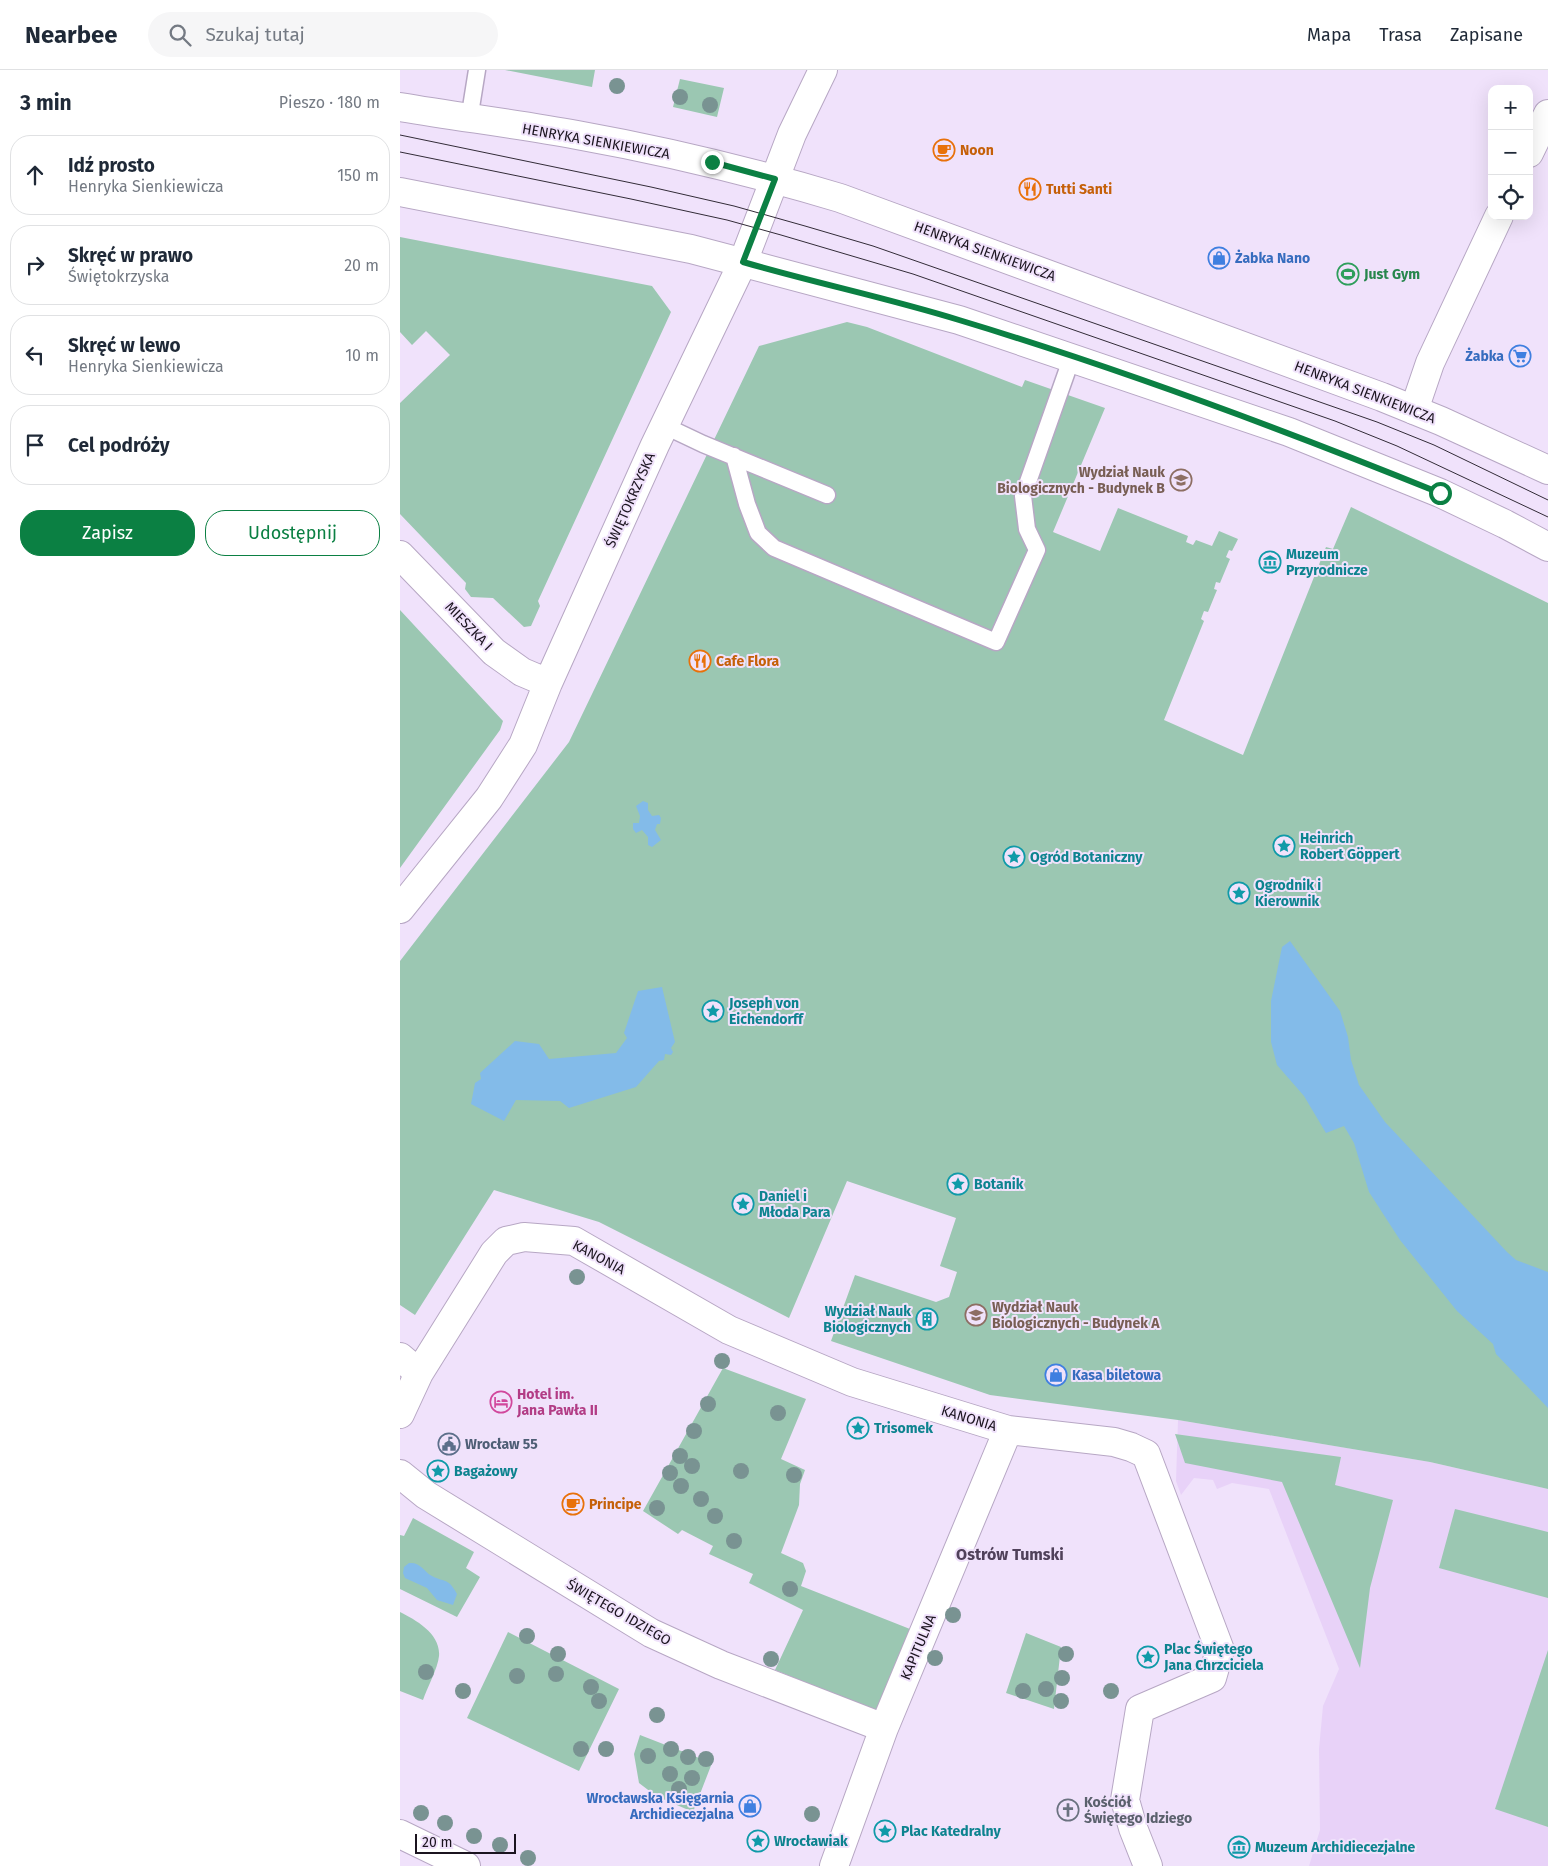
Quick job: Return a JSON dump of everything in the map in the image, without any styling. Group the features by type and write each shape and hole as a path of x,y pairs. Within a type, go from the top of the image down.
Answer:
{"street":[{"name":"ŚWIĘTOKRZYSKA","path":"400,908 489,798 523,745 548,683 664,426 743,262 792,134 823,70"},
{"name":"HENRYKA SIENKIEWICZA","path":"400,107 469,120 575,135 712,162 872,209 1414,410 1548,470"},
{"path":"1533,145 1548,114"},
{"path":"400,192 691,249 813,283 959,320 1306,439 1440,493 1548,547"},
{"path":"1414,410 1430,363 1498,220"},
{"name":"MIESZKA I","path":"400,555 494,652 522,672 548,683"},
{"name":"KANONIA","path":"400,1414 409,1365 494,1253 506,1241 524,1237 574,1241 729,1330 852,1382 1008,1430 1114,1442 1131,1446 1146,1454 1220,1650 1212,1678 1140,1709 1125,1800 1148,1866"},
{"name":"KAPITULNA","path":"834,1866 884,1728 1008,1430"},
{"name":"ŚWIĘTEGO IDZIEGO","path":"400,1474 434,1500 651,1633 721,1665 884,1728"},
{"path":"400,1834 466,1866"},
{"path":"834,1866 839,1866"}],"lane":[{"path":"469,120 477,70"},
{"path":"734,456 747,504 758,533 774,548 996,642 1037,550 1027,529 1023,496 1072,358"},
{"path":"664,426 827,494"}],"shaded area":[{"path":"1178,1420 1430,1462 1548,1489 1548,1866 1309,1866 1320,1830 1319,1749 1323,1706 1339,1669 1269,1489 1232,1483 1217,1489 1213,1480 1194,1478 1181,1495 1176,1481"}],"green space":[{"path":"505,70 595,70 592,87"},
{"path":"680,79 724,88 717,117 673,107"},
{"path":"400,237 652,286 671,312 538,601 540,606 531,626 524,627 493,598 471,597 465,589 466,583 400,514 400,403 450,355 426,331 412,345 400,332"},
{"name":"Ogród Botaniczny","path":"847,322 867,327 1022,387 1025,380 1105,408 1053,532 1100,551 1118,508 1188,536 1186,542 1193,545 1196,540 1212,546 1219,531 1238,539 1232,551 1229,550 1226,557 1230,559 1220,583 1216,582 1214,589 1217,590 1208,612 1204,611 1201,619 1204,621 1164,720 1243,755 1326,547 1333,549 1351,507 1548,603 1548,1489 1430,1462 1178,1420 990,1395 831,1341 855,1275 936,1302 949,1297 957,1272 940,1266 956,1218 847,1181 789,1318 599,1222 494,1190 415,1315 400,1305 400,961 569,742 759,346"},
{"path":"400,610 503,721 500,730 400,868"},
{"path":"723,1368 806,1399 781,1459 805,1470 800,1484 799,1505 781,1553 803,1563 806,1571 801,1586 910,1629 876,1711 775,1670 803,1610 749,1583 753,1574 709,1554 713,1546 682,1530 678,1534 643,1511"},
{"path":"1175,1434 1341,1457 1335,1485 1393,1500 1370,1588 1360,1668 1282,1482 1185,1463"},
{"path":"1455,1509 1548,1532 1548,1598 1439,1568"},
{"path":"413,1518 474,1552 466,1568 480,1577 457,1617 400,1589 400,1535 404,1536"},
{"path":"400,1612 426,1629 432,1635 439,1648 437,1666 423,1700 400,1691"},
{"path":"508,1632 619,1689 579,1771 467,1718"},
{"path":"1026,1633 1061,1647 1054,1709 1006,1693"},
{"path":"1548,1650 1548,1827 1495,1809"},
{"path":"640,1735 712,1763 693,1812 656,1796 639,1783 634,1754"}],"water":[{"path":"643,801 648,803 648,810 652,816 659,815 661,818 660,824 657,824 655,830 661,840 652,847 648,845 648,837 642,830 636,833 633,829 633,823 639,823 640,816 636,806"},
{"path":"1290,941 1340,1011 1348,1037 1351,1060 1359,1085 1385,1122 1507,1252 1516,1260 1548,1272 1548,1408 1496,1354 1493,1344 1457,1311 1400,1240 1369,1192 1354,1143 1344,1126 1326,1133 1304,1096 1277,1065 1271,1042 1271,1001 1282,947"},
{"path":"662,987 675,1042 671,1048 673,1052 671,1055 665,1054 664,1060 659,1061 636,1087 569,1108 560,1101 516,1100 504,1121 471,1104 475,1083 481,1079 480,1073 515,1041 539,1044 549,1059 616,1053 627,1038 624,1033 638,991"},
{"path":"409,1563 419,1565 432,1576 451,1585 457,1594 453,1605 437,1600 427,1588 405,1578 403,1573 404,1567"}],"tram line":[{"path":"400,135 734,206 873,246 1377,422 1434,445 1548,500"},
{"path":"400,152 727,220 913,274 1335,421 1397,446 1548,517"}],"place":[{"name":"Noon","path":"944,150"},
{"name":"Tutti Santi","path":"1030,189"},
{"name":"Żabka Nano","path":"1219,258"},
{"name":"Just Gym","path":"1348,274"},
{"name":"Żabka","path":"1520,356"},
{"name":"Wydział Nauk Biologicznych - Budynek B","path":"1181,480"},
{"name":"Muzeum Przyrodnicze","path":"1270,562"},
{"name":"Cafe Flora","path":"700,661"},
{"name":"Heinrich Robert Göppert","path":"1284,846"},
{"name":"Ogród Botaniczny","path":"1014,857"},
{"name":"Ogrodnik i Kierownik","path":"1239,893"},
{"name":"Joseph von Eichendorff","path":"713,1011"},
{"name":"Botanik","path":"958,1184"},
{"name":"Daniel i Młoda Para","path":"743,1204"},
{"name":"Wydział Nauk Biologicznych - Budynek A","path":"976,1315"},
{"name":"Wydział Nauk Biologicznych","path":"927,1319"},
{"name":"Kasa biletowa","path":"1056,1375"},
{"name":"Hotel im. Jana Pawła II","path":"501,1402"},
{"name":"Trisomek","path":"858,1428"},
{"name":"Wrocław 55","path":"449,1444"},
{"name":"Bagażowy","path":"438,1471"},
{"name":"Principe","path":"573,1504"},
{"name":"Plac Świętego Jana Chrzciciela","path":"1148,1657"},
{"name":"Wrocławska Księgarnia Archidiecezjalna","path":"750,1806"},
{"name":"Kościół Świętego Idziego","path":"1068,1810"},
{"name":"Plac Katedralny","path":"885,1831"},
{"name":"Wrocławiak","path":"758,1841"},
{"name":"Muzeum Archidiecezjalne","path":"1239,1847"}],"district":[{"name":"Ostrów Tumski","path":"1010,1554"}],"route":[{"path":"712,162 775,179 743,262 813,283 914,307 1018,339 1289,432 1440,493"}]}
